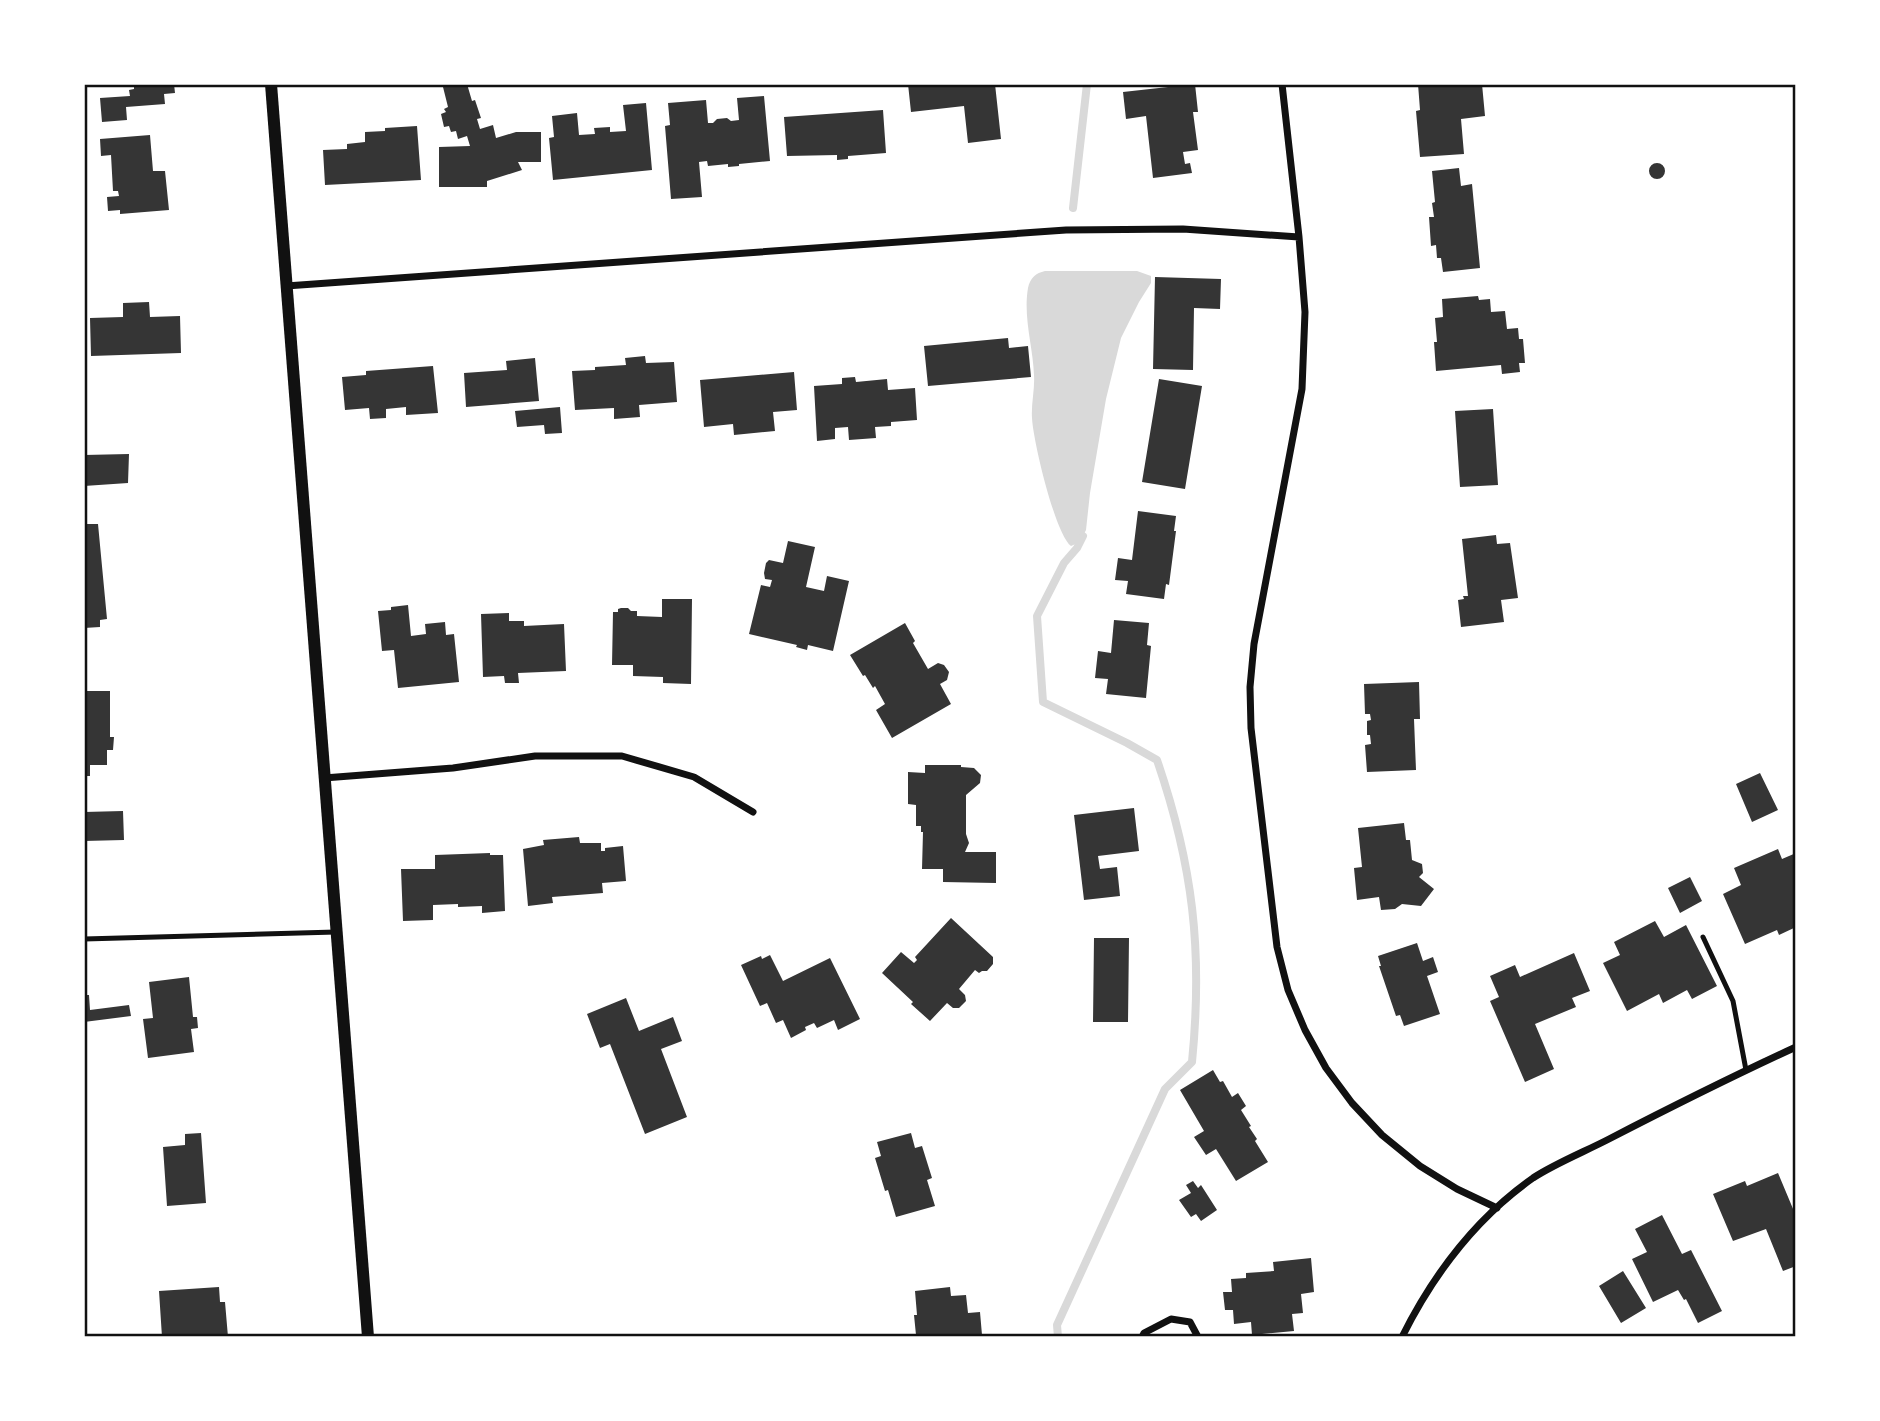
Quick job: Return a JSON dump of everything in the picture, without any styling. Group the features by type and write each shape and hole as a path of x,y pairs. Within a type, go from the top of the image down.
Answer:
{"street":[{"path":"271,84 368,1337"},
{"path":"1282,84 1305,312 1302,389 1254,644 1250,687 1251,728 1277,947 1288,990 1305,1030 1326,1068 1352,1103 1382,1135 1420,1167 1497,1208"},
{"path":"286,286 1066,230 1183,229 1299,237"},
{"path":"324,778 453,768 535,756 622,756 694,777 753,811"},
{"path":"1402,1337 1438,1274 1466,1240 1497,1208 1534,1177 1703,1090 1796,1047"},
{"path":"1142,1337 1144,1333 1171,1320 1190,1322 1198,1337"}],"lane":[{"path":"84,939 336,932"},
{"path":"1703,937 1733,1001 1746,1070"}],"shaded area":[{"path":"1045,271 1137,271 1151,276 1151,283 1121,338 1106,399 1086,530 1080,542 1071,546 1058,524 1052,506 1036,446 1032,418 1034,375 1027,299 1032,279"}],"building":[{"path":"134,84 174,84 175,93 164,94 165,104 126,107 127,120 102,122 100,98 130,96 129,90 134,89"},
{"path":"467,84 481,118 477,119 480,129 493,125 496,138 516,132 541,132 541,162 518,162 522,170 487,181 487,187 439,187 439,147 470,146 467,136 458,139 456,131 451,132 449,126 444,127 441,114 446,112 444,109 448,107 443,87"},
{"path":"908,84 995,84 1001,139 968,143 964,106 911,112"},
{"path":"1195,84 1198,112 1193,112 1198,150 1183,152 1185,164 1190,163 1192,173 1153,178 1146,116 1126,119 1123,92"},
{"path":"1418,84 1482,84 1485,116 1461,119 1464,154 1420,157 1416,111 1420,110"},
{"path":"764,96 770,161 728,167 728,164 708,166 707,161 699,162 702,197 671,199 665,126 670,125 668,103 706,100 708,123 713,123 717,119 739,120 737,98"},
{"path":"646,103 652,170 553,180 549,138 554,137 552,116 577,113 579,135 595,134 594,128 610,127 610,132 626,131 623,105"},
{"path":"883,110 886,153 848,156 848,159 837,160 837,155 787,156 784,117"},
{"path":"417,126 421,180 325,185 323,150 347,149 347,144 365,142 365,132"},
{"path":"150,135 153,171 165,171 169,210 120,214 120,210 108,211 107,197 119,196 118,191 113,191 111,155 101,156 100,139"},
{"path":"1657,163 1663,165 1663,177 1657,179 1651,177 1649,171 1651,165"},
{"path":"1459,168 1461,186 1472,184 1480,268 1443,272 1441,258 1437,258 1436,245 1431,246 1429,217 1434,217 1432,203 1435,202 1432,171"},
{"path":"1155,277 1221,279 1220,309 1194,308 1193,370 1153,369"},
{"path":"1478,296 1479,300 1490,299 1491,312 1505,311 1507,329 1518,328 1519,339 1523,339 1525,363 1519,363 1520,372 1502,374 1501,365 1436,371 1435,318 1443,317 1442,299"},
{"path":"149,302 150,317 180,316 181,353 91,356 90,318 123,317 123,303"},
{"path":"1008,338 1009,348 1028,346 1031,377 928,386 924,346"},
{"path":"645,356 646,363 674,362 677,402 639,405 640,417 614,419 614,408 575,410 572,371 626,365 625,358"},
{"path":"535,358 539,401 466,407 464,373 507,370 506,361"},
{"path":"433,366 438,413 406,415 406,407 386,409 386,418 370,419 369,408 345,410 342,377 366,375 366,371"},
{"path":"794,372 797,410 773,412 775,431 734,435 733,424 704,427 700,380"},
{"path":"855,377 856,382 887,379 888,390 915,388 917,420 891,422 891,426 875,427 876,438 849,440 848,427 835,428 835,439 817,441 814,386 842,384 842,378"},
{"path":"1159,379 1202,386 1185,489 1142,482"},
{"path":"560,407 562,433 545,434 544,425 517,427 515,411"},
{"path":"1493,409 1498,485 1460,487 1455,411"},
{"path":"129,454 128,483 84,486 84,455"},
{"path":"1138,511 1176,516 1169,585 1166,584 1164,599 1126,594 1128,581 1115,580 1118,558 1132,560"},
{"path":"84,524 98,524 107,619 100,620 100,627 84,628"},
{"path":"1496,535 1497,544 1510,543 1518,598 1501,600 1504,622 1461,627 1458,600 1468,596 1462,539"},
{"path":"788,541 815,547 806,587 824,591 827,576 849,581 833,651 808,645 807,650 796,647 797,645 749,634 761,585 770,587 772,580 765,579 766,563 769,560 783,563"},
{"path":"662,599 692,599 691,684 663,683 663,677 633,676 633,665 612,665 613,612 628,608 637,611 637,616 662,617"},
{"path":"408,605 411,636 426,634 425,624 445,622 446,635 454,634 459,682 398,688 394,650 382,651 378,611"},
{"path":"509,613 509,621 524,621 524,626 564,624 566,671 518,673 519,683 505,683 504,676 483,677 481,614"},
{"path":"1114,620 1149,623 1147,645 1151,646 1146,698 1106,694 1108,679 1095,678 1098,651 1111,653"},
{"path":"905,623 928,669 938,663 944,665 949,672 947,680 940,684 951,704 892,738 876,710 885,704 875,686 873,688 865,675 863,676 850,655"},
{"path":"1419,682 1420,719 1414,719 1416,770 1367,772 1365,745 1371,744 1370,735 1367,735 1367,721 1371,720 1370,714 1365,714 1364,684"},
{"path":"84,691 110,691 110,737 114,737 113,750 107,750 107,765 90,765 90,776 84,776"},
{"path":"925,765 961,765 974,768 981,775 980,783 966,795 966,834 969,843 965,852 996,852 996,883 943,882 943,869 922,869 923,832 921,826 916,826 916,805 908,804 908,772 925,773"},
{"path":"1760,773 1778,810 1752,822 1736,784"},
{"path":"1134,808 1139,851 1098,856 1100,869 1117,867 1120,896 1084,900 1074,815"},
{"path":"123,811 124,840 84,841 84,812"},
{"path":"1404,823 1406,840 1410,840 1412,860 1422,864 1423,873 1419,877 1434,889 1421,906 1402,904 1395,909 1381,910 1379,897 1357,900 1354,868 1362,867 1358,828"},
{"path":"579,837 580,843 601,843 601,851 623,846 626,881 602,883 603,893 552,897 553,903 528,906 523,849 544,845 543,840"},
{"path":"1778,849 1782,859 1796,853 1796,927 1779,935 1777,930 1745,944 1723,894 1741,885 1734,868"},
{"path":"435,855 503,855 505,911 482,913 482,906 433,905 433,920 403,921 401,869 435,869"},
{"path":"1690,877 1702,901 1680,913 1668,888"},
{"path":"951,918 993,957 993,964 987,971 979,973 975,970 959,989 965,995 966,1001 959,1008 953,1008 947,1003 930,1021 882,973 901,952 914,963 917,960 915,957"},
{"path":"1655,921 1664,937 1686,925 1717,986 1692,999 1687,990 1663,1003 1659,994 1627,1011 1603,963 1620,955 1614,942"},
{"path":"1094,938 1129,938 1128,1022 1093,1022"},
{"path":"1417,943 1423,961 1433,957 1438,972 1427,976 1440,1014 1404,1026 1400,1015 1396,1016 1378,956"},
{"path":"1574,953 1590,991 1572,998 1576,1007 1535,1024 1554,1069 1525,1082 1490,1001 1499,997 1490,976 1515,965 1520,977"},
{"path":"770,955 783,981 830,958 860,1019 838,1030 834,1020 817,1028 814,1023 791,1038 783,1020 776,1023 767,1003 760,1006 741,965"},
{"path":"189,977 193,1017 197,1017 198,1028 191,1029 194,1052 148,1058 143,1019 153,1018 149,982"},
{"path":"84,995 89,995 90,1010 129,1005 131,1016 84,1022"},
{"path":"626,998 639,1031 673,1017 682,1041 661,1049 687,1117 645,1134 610,1044 600,1048 587,1014"},
{"path":"1213,1070 1232,1097 1238,1093 1246,1106 1241,1110 1268,1162 1236,1181 1216,1149 1206,1155 1194,1137 1204,1131 1180,1090"},
{"path":"201,1133 206,1203 167,1206 163,1147 185,1145 185,1134"},
{"path":"911,1133 915,1148 922,1146 932,1178 927,1180 935,1206 896,1217 875,1158 881,1156 877,1142"},
{"path":"1778,1173 1796,1216 1796,1266 1783,1271 1766,1229 1733,1241 1713,1194 1745,1181 1747,1186"},
{"path":"1193,1181 1198,1188 1201,1185 1217,1210 1201,1221 1196,1214 1191,1217 1179,1200 1191,1193 1186,1185"},
{"path":"1662,1215 1682,1254 1691,1250 1722,1311 1698,1323 1686,1299 1684,1300 1678,1290 1653,1302 1632,1259 1647,1252 1635,1229"},
{"path":"1311,1258 1314,1292 1301,1294 1303,1313 1292,1314 1294,1331 1252,1335 1251,1322 1234,1324 1233,1310 1225,1310 1223,1292 1232,1292 1231,1279 1246,1278 1246,1273 1274,1271 1273,1262"},
{"path":"1623,1271 1646,1308 1621,1323 1599,1286"},
{"path":"219,1287 220,1302 225,1302 228,1337 162,1337 159,1291"},
{"path":"950,1287 951,1296 966,1295 968,1313 980,1312 982,1335 910,1337 916,1335 915,1291"}],"waterway":[{"path":"1073,208 1087,84"},
{"path":"1058,1337 1057,1325 1165,1089 1192,1062 1195,1021 1195,945 1187,872 1157,760 1043,702 1037,616 1064,563 1083,536"}]}
